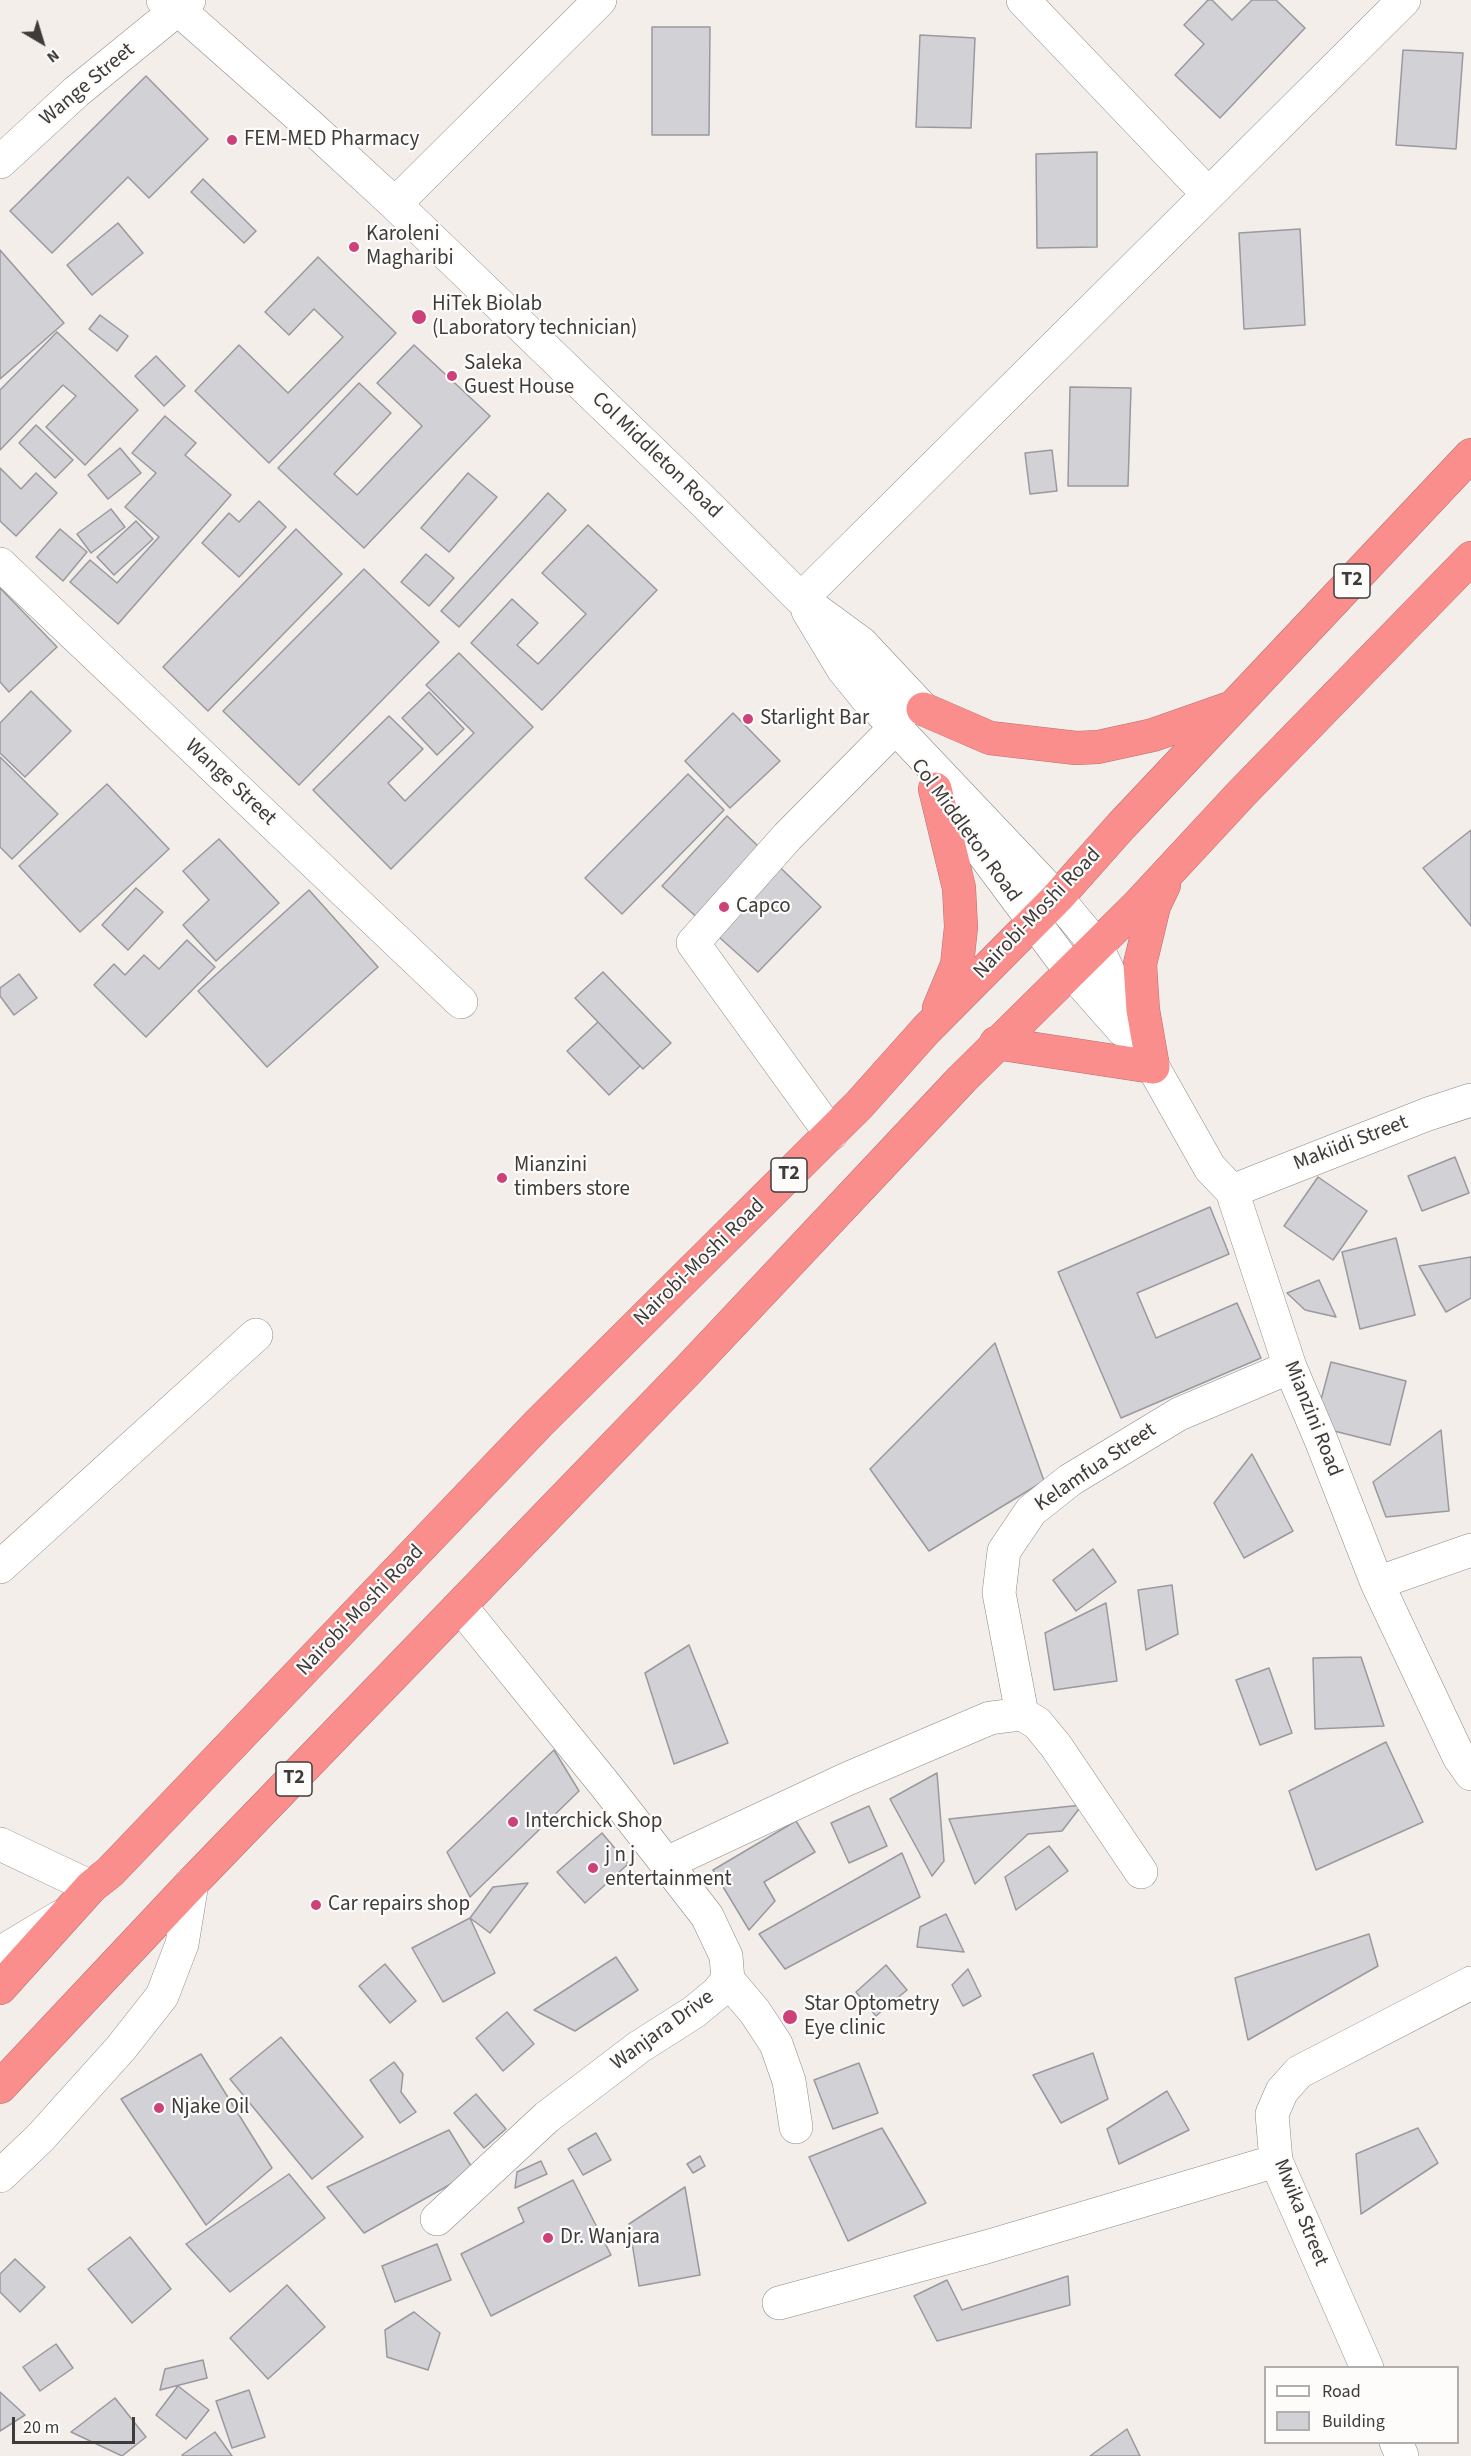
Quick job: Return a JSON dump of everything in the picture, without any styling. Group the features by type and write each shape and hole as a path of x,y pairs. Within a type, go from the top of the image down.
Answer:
{"highway":[{"name":"Nairobi-Moshi Road","path":"0,1988 91,1887 110,1872 572,1390 831,1134 926,1030 1057,898 1233,707 1471,455"},
{"name":"T2","path":"0,2087 192,1883 689,1370 996,1044 1170,872 1242,793 1471,558"},
{"path":"923,709 990,738 1076,748 1098,747 1153,735 1233,707"},
{"path":"926,1030 940,1005 957,964 961,927 959,888 935,789"},
{"path":"996,1044 1154,1067 1143,1010 1140,964 1154,906 1170,872"}],"street":[{"path":"394,204 600,0"},
{"path":"1023,0 1208,194"},
{"path":"801,599 1404,0"},
{"name":"Col Middleton Road","path":"177,3 394,204 705,503 801,599 861,643 923,709"},
{"name":"Wange Street","path":"0,162 177,3"},
{"name":"Wange Street","path":"0,564 461,1002"},
{"name":"Col Middleton Road","path":"801,599 843,669 892,731 1032,922 1070,970 1154,1067"},
{"path":"861,691 923,709"},
{"name":"Col Middleton Road","path":"861,691 1057,898 1096,945 1154,1067"},
{"path":"831,1134 693,943 787,837 892,731"},
{"name":"Mianzini Road","path":"1154,1067 1210,1168 1232,1191 1290,1367 1377,1583 1460,1757 1471,1774"},
{"name":"Makiidi Street","path":"1232,1191 1428,1114 1471,1100"},
{"path":"0,1567 256,1335"},
{"name":"Kelamfua Street","path":"1022,1714 999,1593 1004,1551 1031,1511 1070,1480 1179,1414 1290,1367"},
{"path":"1377,1583 1471,1551"},
{"name":"Wanjara Drive","path":"437,2219 547,2117 639,2047 694,2012 717,1993 728,1980 726,1956 707,1916 461,1607"},
{"path":"667,1863 847,1779 990,1718 1022,1714 1037,1723 1056,1746 1141,1872"},
{"path":"0,1844 91,1887"},
{"path":"0,2176 40,2138 122,2048 162,1996 182,1944 192,1883"},
{"path":"0,1953 69,1911"},
{"path":"728,1980 776,2044 789,2081 796,2127"},
{"name":"Mwika Street","path":"1367,2366 1276,2161 1272,2114 1282,2091 1299,2072 1471,1983"},
{"path":"779,2303 986,2247 1276,2161"}],"building":[{"path":"1208,0 1212,0 1232,20 1252,0 1276,0 1305,28 1220,118 1175,75 1204,44 1184,25"},
{"path":"652,27 710,27 709,135 652,135"},
{"path":"920,35 975,38 971,128 916,127"},
{"path":"1403,50 1463,53 1456,149 1396,145"},
{"path":"146,76 208,139 149,198 128,177 52,253 10,211"},
{"path":"1097,152 1097,247 1037,248 1036,154"},
{"path":"203,179 256,231 244,243 191,192"},
{"path":"118,223 143,253 92,295 67,265"},
{"path":"1300,229 1305,325 1244,329 1239,233"},
{"path":"0,250 64,323 0,379"},
{"path":"318,257 396,333 269,463 195,391 239,345 288,393 343,337 314,309 289,335 265,312"},
{"path":"100,315 128,336 117,351 89,329"},
{"path":"57,332 138,410 85,465 46,427 76,396 63,385 0,450 0,390"},
{"path":"414,345 490,416 364,548 278,468 359,383 391,413 334,474 357,495 422,426 377,383"},
{"path":"156,356 185,386 164,406 135,376"},
{"path":"1070,387 1131,388 1128,486 1068,486"},
{"path":"165,416 196,443 185,455 231,495 118,624 70,582 90,560 117,583 159,537 125,507 156,473 132,453"},
{"path":"36,425 73,460 55,478 19,443"},
{"path":"120,448 141,473 108,499 88,475"},
{"path":"1052,450 1057,491 1030,494 1025,453"},
{"path":"0,468 21,489 36,473 57,493 16,536 0,521"},
{"path":"468,473 497,497 449,552 421,528"},
{"path":"548,493 566,510 459,627 441,611"},
{"path":"259,501 286,527 239,577 202,543 229,513 239,522"},
{"path":"111,509 125,527 91,553 77,534"},
{"path":"136,521 153,539 114,575 97,557"},
{"path":"588,525 657,590 542,710 471,643 512,599 538,623 517,645 538,664 586,614 542,573"},
{"path":"60,529 87,552 63,581 36,557"},
{"path":"296,529 342,574 208,711 163,667"},
{"path":"426,554 454,578 429,606 401,582"},
{"path":"364,569 439,642 299,785 223,711"},
{"path":"0,588 57,647 9,692 0,682"},
{"path":"459,653 533,727 391,869 313,790 389,716 423,749 388,783 405,801 474,733 426,685"},
{"path":"31,691 71,731 25,777 0,753 0,723"},
{"path":"429,692 464,729 437,755 402,718"},
{"path":"733,713 780,761 730,808 685,761"},
{"path":"0,757 58,814 12,859 0,847"},
{"path":"688,774 724,810 622,914 585,878"},
{"path":"107,784 169,849 80,932 19,866"},
{"path":"727,816 821,907 758,972 662,886"},
{"path":"1471,830 1471,926 1423,868"},
{"path":"219,839 279,903 216,961 183,925 209,900 183,871"},
{"path":"136,888 163,912 128,950 102,925"},
{"path":"309,890 378,967 267,1067 198,991"},
{"path":"187,940 215,967 146,1037 94,985 114,964 125,975 144,955 159,969"},
{"path":"603,972 671,1043 643,1069 575,998"},
{"path":"19,974 37,998 14,1015 0,996 0,988"},
{"path":"598,1022 640,1066 609,1095 567,1051"},
{"path":"1455,1157 1469,1193 1422,1211 1408,1176"},
{"path":"1318,1177 1367,1211 1333,1260 1284,1226"},
{"path":"1210,1207 1229,1254 1137,1293 1156,1338 1237,1303 1261,1358 1121,1418 1058,1272"},
{"path":"1396,1238 1415,1315 1360,1329 1342,1252"},
{"path":"1471,1257 1471,1298 1446,1312 1419,1266"},
{"path":"1319,1280 1336,1317 1305,1310 1287,1293"},
{"path":"995,1343 1044,1481 929,1551 870,1469"},
{"path":"1331,1362 1406,1381 1390,1445 1314,1426"},
{"path":"1441,1430 1449,1511 1386,1517 1373,1482"},
{"path":"1252,1454 1293,1531 1244,1558 1214,1503"},
{"path":"1093,1549 1116,1582 1076,1611 1053,1580"},
{"path":"1172,1585 1178,1634 1146,1650 1138,1590"},
{"path":"1106,1603 1117,1681 1054,1690 1045,1633"},
{"path":"689,1645 728,1743 674,1764 645,1673"},
{"path":"1361,1657 1384,1726 1315,1729 1313,1658"},
{"path":"1269,1668 1292,1733 1260,1745 1236,1680"},
{"path":"1386,1742 1423,1822 1316,1870 1289,1791"},
{"name":"Interchick Shop","path":"554,1750 579,1791 470,1897 447,1852"},
{"path":"937,1773 944,1861 932,1876 890,1799"},
{"path":"1082,1805 1062,1831 1028,1834 975,1884 949,1819"},
{"path":"869,1806 887,1846 849,1863 831,1823"},
{"path":"796,1821 815,1852 764,1882 775,1901 749,1930 713,1870"},
{"name":"j n j entertainment","path":"602,1833 628,1864 585,1903 557,1872"},
{"path":"1049,1846 1068,1871 1016,1910 1005,1877"},
{"path":"902,1853 920,1897 785,1969 759,1934"},
{"path":"528,1883 490,1933 470,1918 493,1887"},
{"path":"946,1914 964,1952 917,1947 920,1927"},
{"path":"470,1918 495,1973 443,2002 412,1948"},
{"path":"1369,1934 1378,1966 1248,2040 1235,1978"},
{"path":"616,1957 638,1990 575,2031 534,2010"},
{"path":"385,1964 416,2001 390,2023 359,1986"},
{"path":"886,1965 907,1990 876,2016 856,1992"},
{"path":"968,1969 981,1996 963,2006 952,1985"},
{"path":"507,2012 534,2044 503,2071 476,2038"},
{"path":"281,2037 363,2137 312,2179 230,2079"},
{"path":"1093,2053 1108,2099 1061,2123 1033,2075"},
{"path":"201,2054 272,2168 206,2225 121,2099"},
{"path":"394,2062 403,2074 401,2092 416,2112 400,2123 370,2080"},
{"path":"859,2063 878,2113 833,2129 814,2080"},
{"path":"1167,2091 1189,2130 1119,2164 1107,2129"},
{"path":"476,2094 506,2129 484,2148 454,2113"},
{"path":"882,2128 926,2203 848,2241 809,2157"},
{"path":"1418,2128 1438,2163 1361,2214 1356,2154"},
{"path":"449,2130 474,2171 364,2233 327,2187"},
{"path":"596,2133 611,2160 583,2175 568,2149"},
{"path":"700,2156 705,2166 693,2173 687,2164"},
{"path":"541,2161 547,2174 515,2188 517,2172"},
{"path":"289,2174 325,2218 230,2292 186,2244"},
{"name":"Dr. Wanjara","path":"573,2180 611,2255 491,2316 461,2254 524,2222 518,2208"},
{"path":"685,2187 700,2275 639,2286 629,2224"},
{"path":"130,2237 171,2289 132,2323 88,2269"},
{"path":"437,2244 451,2280 395,2302 382,2266"},
{"path":"15,2259 45,2287 20,2312 0,2292 0,2274"},
{"path":"1068,2276 1070,2305 937,2341 914,2296 947,2280 962,2310"},
{"path":"287,2285 325,2327 268,2379 230,2338"},
{"path":"414,2312 440,2333 428,2370 387,2357 385,2330"},
{"path":"56,2344 73,2368 40,2391 23,2367"},
{"path":"203,2360 207,2378 160,2390 165,2369"},
{"path":"178,2386 209,2410 186,2439 156,2415"},
{"path":"249,2390 265,2437 232,2448 216,2401"},
{"path":"0,2392 25,2415 0,2431"},
{"path":"115,2398 146,2437 122,2456 71,2432"},
{"path":"1127,2429 1140,2456 1090,2456"},
{"path":"215,2432 232,2456 182,2455"}],"place":[{"name":"FEM-MED Pharmacy","path":"232,140"},
{"name":"Karoleni Magharibi","path":"354,247"},
{"name":"HiTek Biolab (Laboratory technician)","path":"419,317"},
{"name":"Saleka Guest House","path":"452,376"},
{"name":"Starlight Bar","path":"748,719"},
{"name":"Capco","path":"724,907"},
{"name":"Mianzini timbers store","path":"502,1178"},
{"name":"Interchick Shop","path":"513,1822"},
{"name":"j n j entertainment","path":"593,1868"},
{"name":"Car repairs shop","path":"316,1905"},
{"name":"Star Optometry Eye clinic","path":"790,2017"},
{"name":"Njake Oil","path":"159,2108"},
{"name":"Dr. Wanjara","path":"548,2238"}]}
